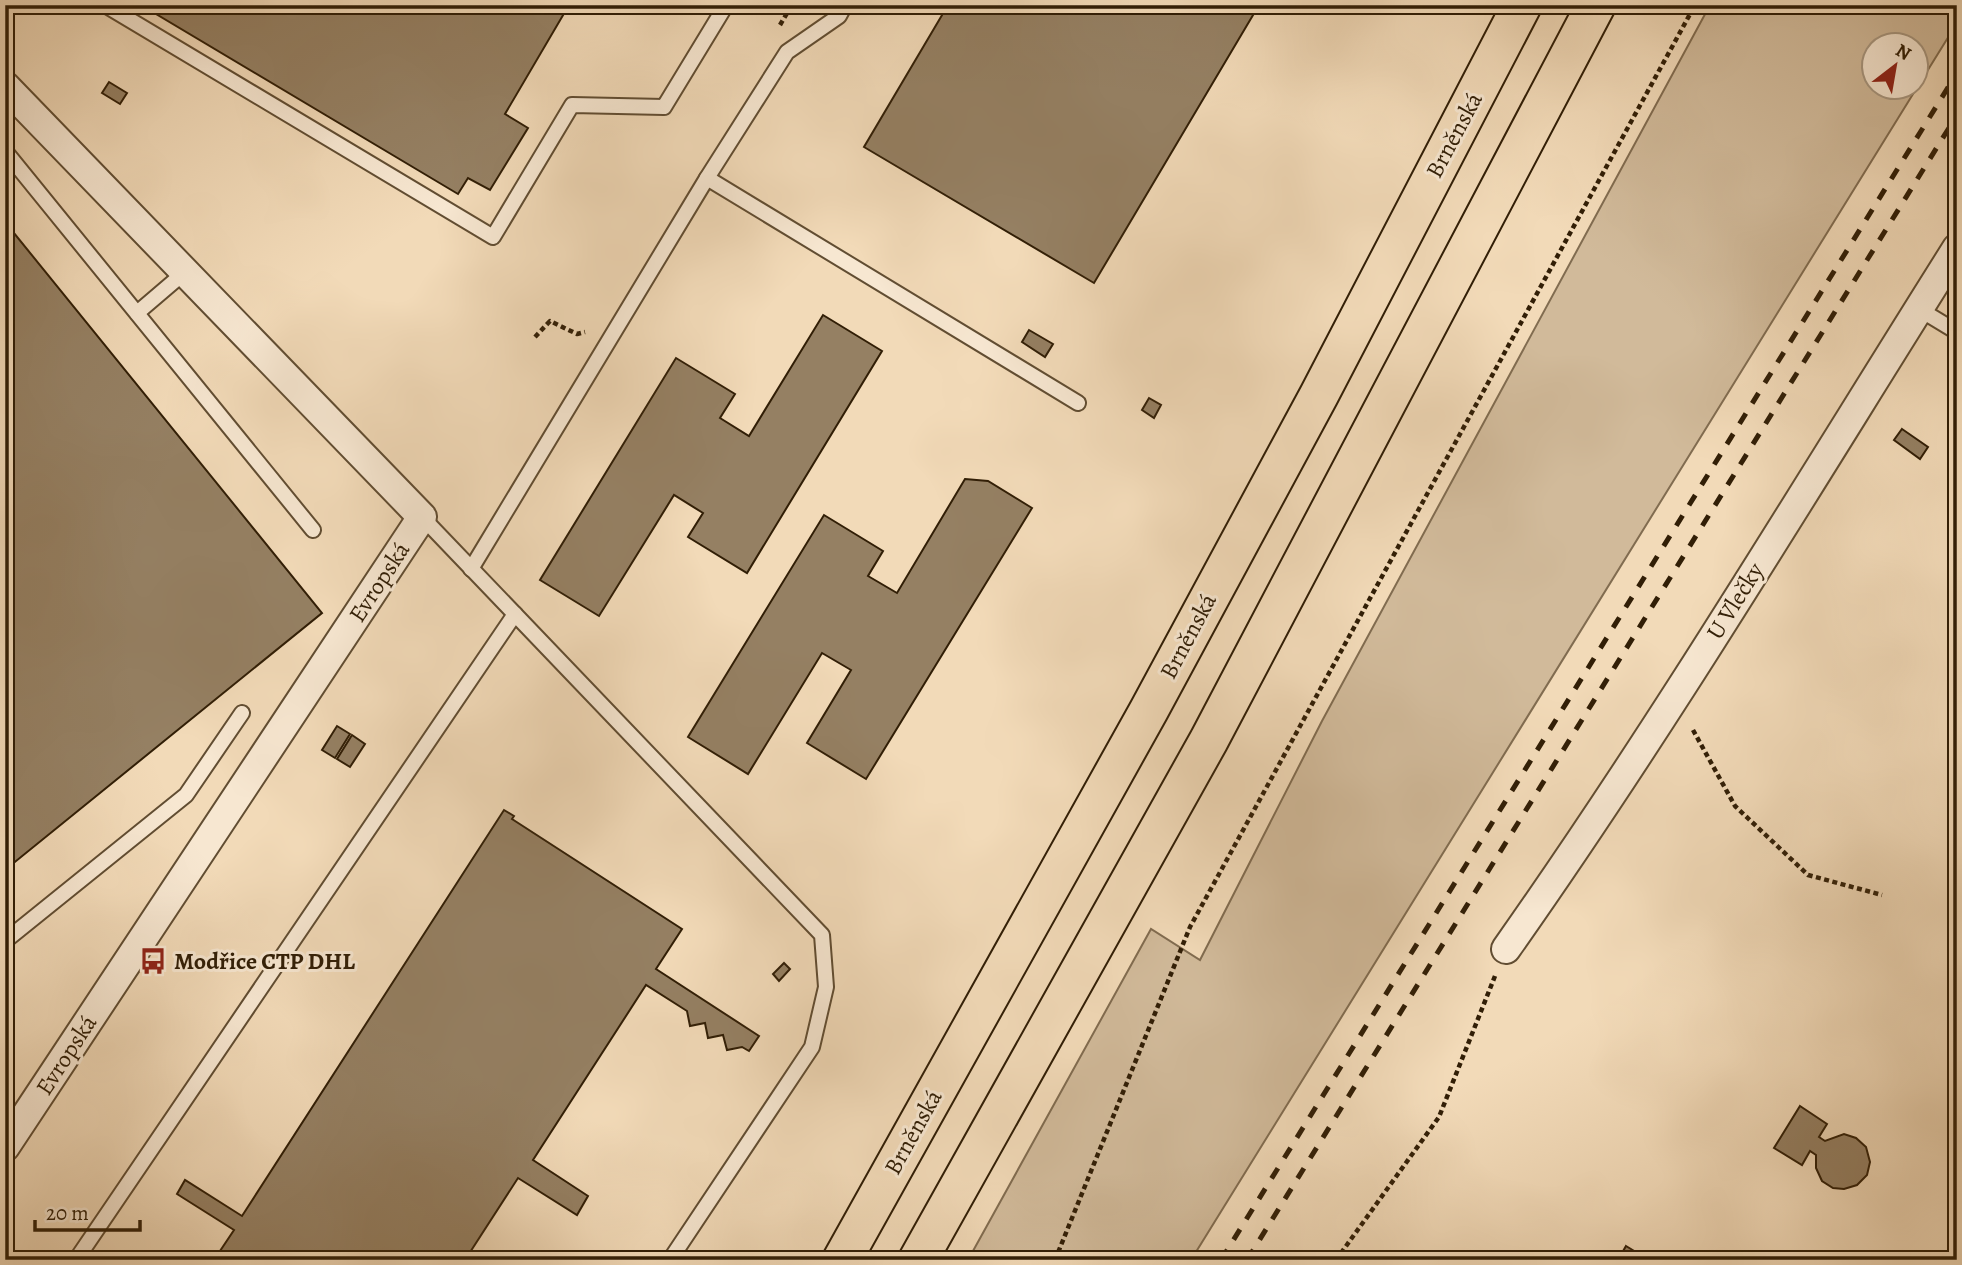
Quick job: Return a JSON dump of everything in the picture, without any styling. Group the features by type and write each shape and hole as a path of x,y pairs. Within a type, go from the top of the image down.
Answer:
{"highway":[{"name":"Brněnská","path":"842,1260 1149,710 1522,5"},
{"path":"918,1260 1209,740 1596,5"}],"street":[{"name":"Evropská","path":"5,86 422,517 5,1147"},
{"name":"U Vlečky","path":"1506,949 1579,846 1686,681 1957,248"}],"lane":[{"path":"105,5 493,237 572,105 664,107 726,5"},
{"path":"471,569 707,178 791,47 839,16 845,5"},
{"path":"5,150 313,530"},
{"path":"707,178 1078,403"},
{"path":"137,313 185,272"},
{"path":"1919,309 1957,332"},
{"path":"422,517 822,935 826,987 812,1047 670,1260"},
{"path":"76,1260 515,614"},
{"path":"5,941 186,795 242,713"}],"path":[{"path":"1055,1260 1190,927 1695,5"},
{"path":"1686,681 1693,736 1735,806 1808,875 1882,895"},
{"path":"1336,1260 1439,1118 1506,949"}],"shaded area":[{"path":"1710,5 1957,5 1957,23 1930,67 1930,32 1860,32 1860,102 1908,102 1191,1260 968,1260 1151,929 1200,960 1322,721"}],"building":[{"path":"141,5 569,5 505,114 528,128 490,190 468,178 458,194"},
{"path":"948,5 1259,5 1094,283 864,147"},
{"path":"109,82 127,93 120,104 102,93"},
{"path":"5,222 322,613 5,870"},
{"path":"823,315 882,351 747,573 688,537 703,513 674,495 599,616 540,580 676,358 735,394 720,418 749,436"},
{"path":"1029,330 1053,344 1045,357 1022,342"},
{"path":"1149,398 1161,405 1154,418 1142,410"},
{"path":"1902,429 1928,447 1920,459 1894,440"},
{"path":"965,479 988,481 1032,508 866,779 807,743 851,670 822,653 748,774 688,737 824,515 883,551 868,576 897,593"},
{"path":"337,726 350,734 335,758 322,750"},
{"path":"352,735 365,744 350,767 337,759"},
{"path":"504,810 514,816 512,819 682,929 656,969 759,1036 749,1051 742,1047 727,1050 723,1035 708,1038 705,1023 690,1026 687,1011 646,985 533,1160 588,1196 577,1215 518,1178 465,1260 214,1260 234,1230 177,1194 185,1180 242,1216"},
{"path":"784,963 790,969 779,981 773,974"},
{"path":"1800,1106 1827,1124 1819,1137 1825,1141 1844,1134 1856,1138 1866,1147 1870,1162 1867,1175 1857,1185 1844,1189 1833,1188 1822,1181 1816,1168 1816,1155 1810,1151 1802,1165 1774,1148"},
{"path":"1626,1246 1649,1260 1618,1260"}],"railway":[{"path":"1221,1260 1957,73"},
{"path":"1247,1260 1957,115"}],"place":[{"name":"Modřice CTP DHL","path":"153,961"}]}
